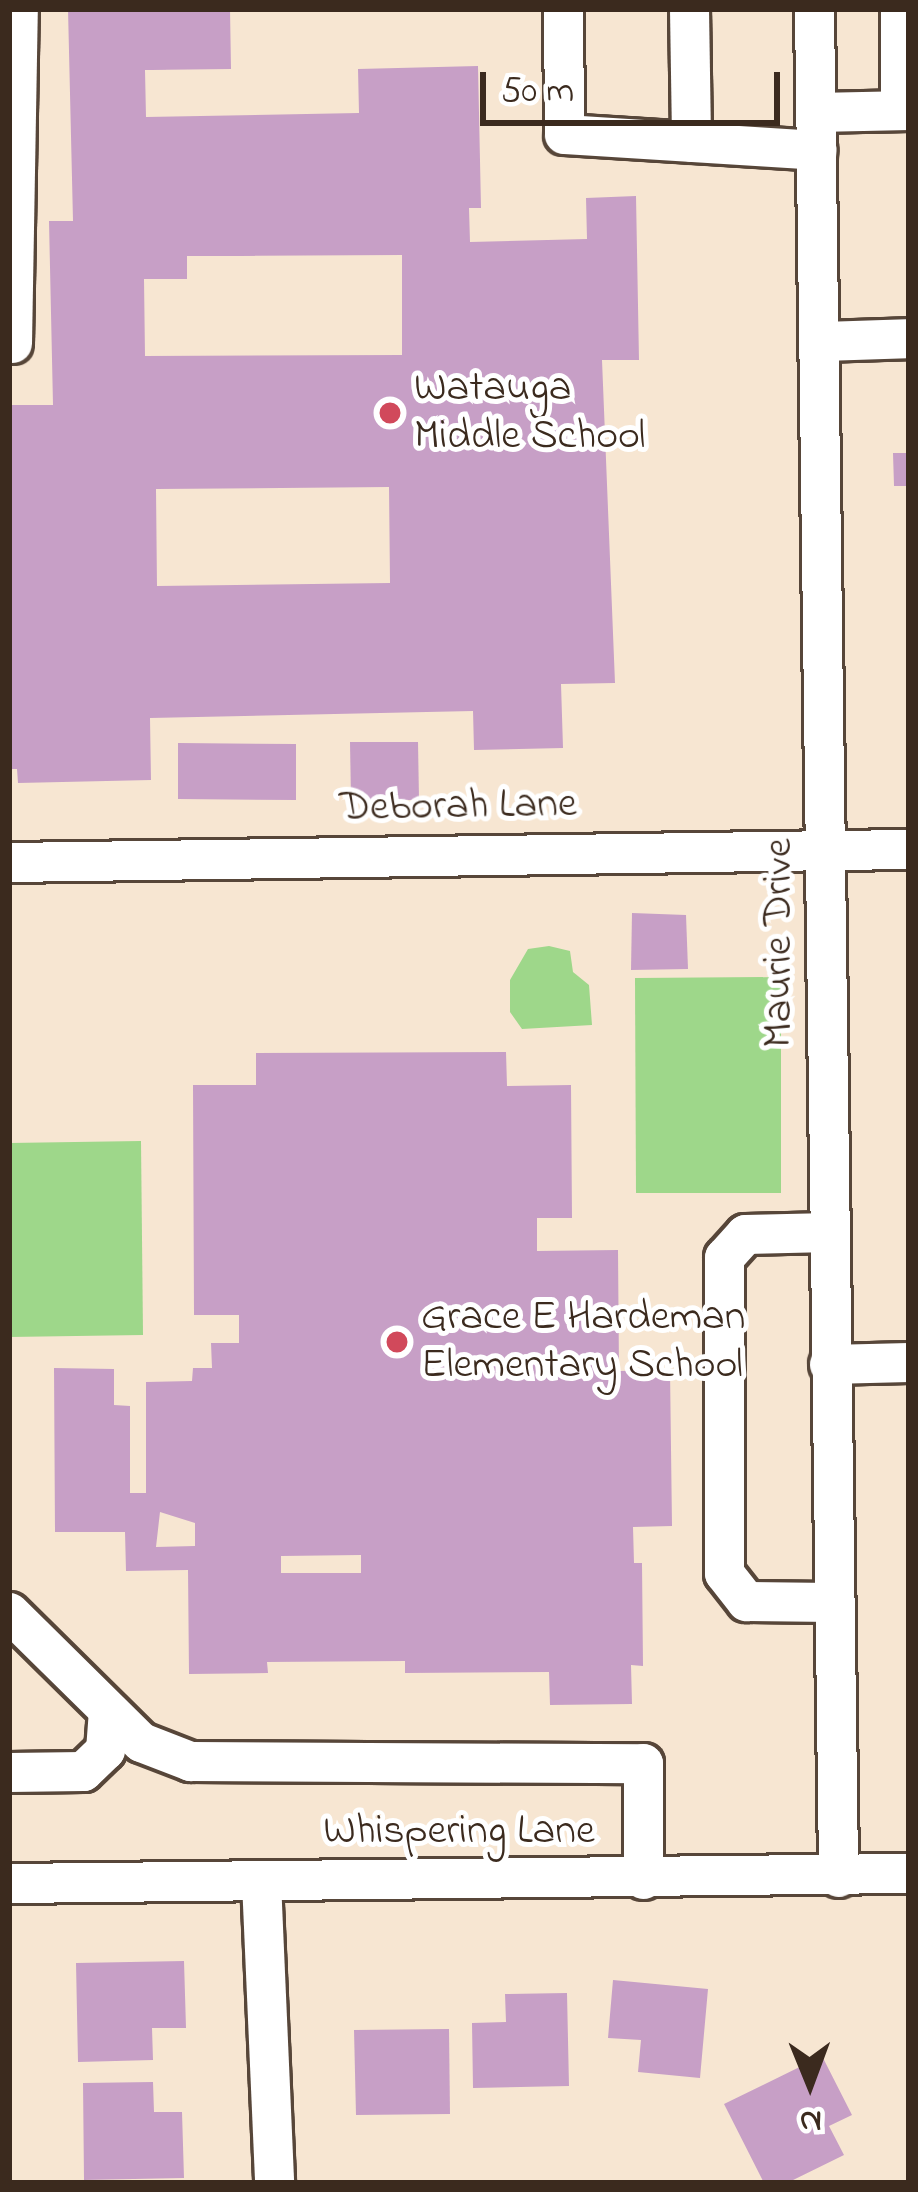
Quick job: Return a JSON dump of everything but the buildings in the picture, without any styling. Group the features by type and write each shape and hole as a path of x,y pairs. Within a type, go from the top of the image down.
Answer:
{"street":[{"path":"12,343 18,9"},
{"path":"563,9 564,134 691,142 816,131 905,110 900,9"},
{"path":"689,9 691,142"},
{"name":"Maurie Drive","path":"814,9 838,1876"},
{"path":"820,341 909,338"},
{"name":"Deborah Lane","path":"9,862 909,849"},
{"path":"830,1232 745,1234 724,1257 724,1573 746,1601 834,1603"},
{"path":"830,1364 909,1362"},
{"path":"9,1612 141,1742 190,1762 643,1763 643,1879"},
{"path":"9,1772 83,1771 105,1750 108,1710"},
{"name":"Whispering Lane","path":"9,1883 909,1873"},
{"path":"261,1881 274,2183"}],"green space":[{"path":"549,946 570,951 573,972 589,985 592,1025 522,1029 510,1012 510,980 528,949"},
{"path":"781,977 781,1193 636,1193 635,978"},
{"path":"141,1141 143,1335 9,1337 9,1143"}],"place":[{"name":"Watauga Middle School","path":"390,413"},
{"name":"Grace E Hardeman Elementary School","path":"397,1342"}]}
